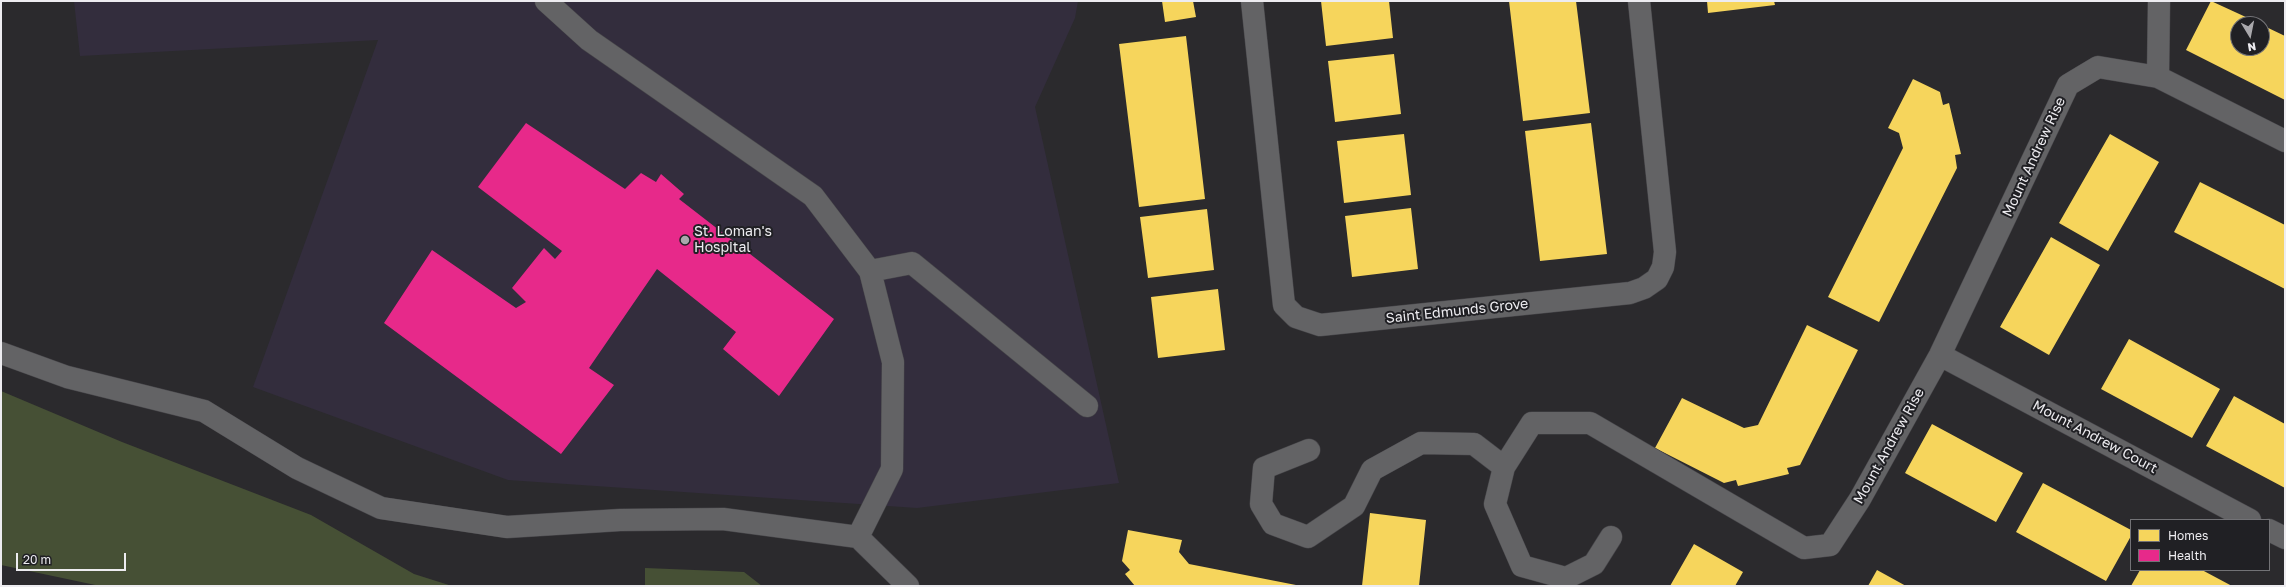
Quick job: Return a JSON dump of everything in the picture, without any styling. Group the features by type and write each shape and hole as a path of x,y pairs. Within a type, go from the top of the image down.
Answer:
{"street":[{"path":"546,1 589,40 813,196 870,271 892,362 892,469 858,537"},
{"name":"Saint Edmunds Grove","path":"1252,1 1284,305 1296,317 1320,325 1630,293 1644,288 1657,279 1663,267 1665,252 1639,1"},
{"path":"2159,1 2158,77 2285,141"},
{"name":"Mount Andrew Rise","path":"1611,537 1594,564 1566,578 1522,566 1495,504 1504,467 1532,424 1590,423 1804,548 1830,545 1860,499 1940,355 2068,85 2098,67 2158,77"},
{"path":"870,271 912,263 1087,406"},
{"path":"1,352 66,377 204,411 297,468 381,508 507,527 620,520 723,519 858,537 908,586"},
{"name":"Mount Andrew Court","path":"1940,355 2248,519"},
{"path":"1309,450 1264,468 1261,504 1273,524 1308,537 1354,506 1372,470 1421,443 1474,444 1504,467"},
{"path":"2270,530 2285,538"}],"shaded area":[{"name":"St. Loman's Hospital","path":"74,1 1078,1 1075,18 1035,107 1119,483 917,508 508,480 253,387 378,40 80,56"}],"green space":[{"path":"1,391 122,442 311,515 414,574 452,586 100,586 1,565"},
{"path":"645,568 744,572 762,586 645,586"}],"building: Homes":[{"path":"1162,1 1193,1 1196,17 1165,22"},
{"path":"1321,1 1389,1 1393,38 1326,46"},
{"path":"1509,1 1576,1 1590,113 1523,121"},
{"path":"1707,1 1774,1 1775,5 1708,13"},
{"path":"2211,1 2244,16 2230,16 2230,56 2270,56 2270,29 2285,36 2285,100 2186,50"},
{"path":"1186,36 1205,199 1139,207 1119,44"},
{"path":"1394,54 1401,114 1335,122 1328,61"},
{"path":"1913,79 1940,92 1943,105 1949,103 1961,154 1955,155 1957,168 1879,322 1828,297 1903,148 1899,133 1888,128"},
{"path":"1591,123 1607,254 1540,261 1525,131"},
{"path":"1404,134 1411,195 1344,203 1337,141"},
{"path":"2110,134 2159,162 2108,251 2059,223"},
{"path":"2200,182 2285,225 2285,289 2174,232"},
{"path":"1411,208 1418,269 1352,277 1345,216"},
{"path":"1207,209 1214,270 1148,278 1140,217"},
{"path":"2051,237 2100,265 2049,355 2000,327"},
{"path":"1218,289 1225,350 1158,358 1151,297"},
{"path":"1807,325 1858,350 1800,465 1787,468 1789,474 1738,486 1736,480 1724,483 1655,448 1682,398 1744,428 1758,425"},
{"path":"2129,339 2220,389 2192,438 2101,389"},
{"path":"2234,396 2285,424 2285,488 2206,446"},
{"path":"1932,424 2023,473 1996,522 1905,473"},
{"path":"2043,483 2130,529 2130,538 2106,581 2016,532"},
{"path":"1370,513 1426,520 1419,586 1362,586"},
{"path":"1128,530 1182,540 1179,552 1189,564 1301,586 1135,586 1125,574 1130,570 1122,561"},
{"path":"1694,544 1743,572 1735,586 1670,586"},
{"path":"1877,570 1906,586 1868,586"},
{"path":"2139,571 2204,571 2232,586 2131,586"}],"building: Health":[{"path":"526,123 625,189 641,173 656,182 661,174 684,194 679,199 834,319 779,396 723,349 736,332 657,269 589,368 614,385 561,454 384,323 432,250 516,308 526,302 512,288 544,248 555,259 562,251 478,187"}],"place":[{"name":"St. Loman's Hospital","path":"685,240"}]}
